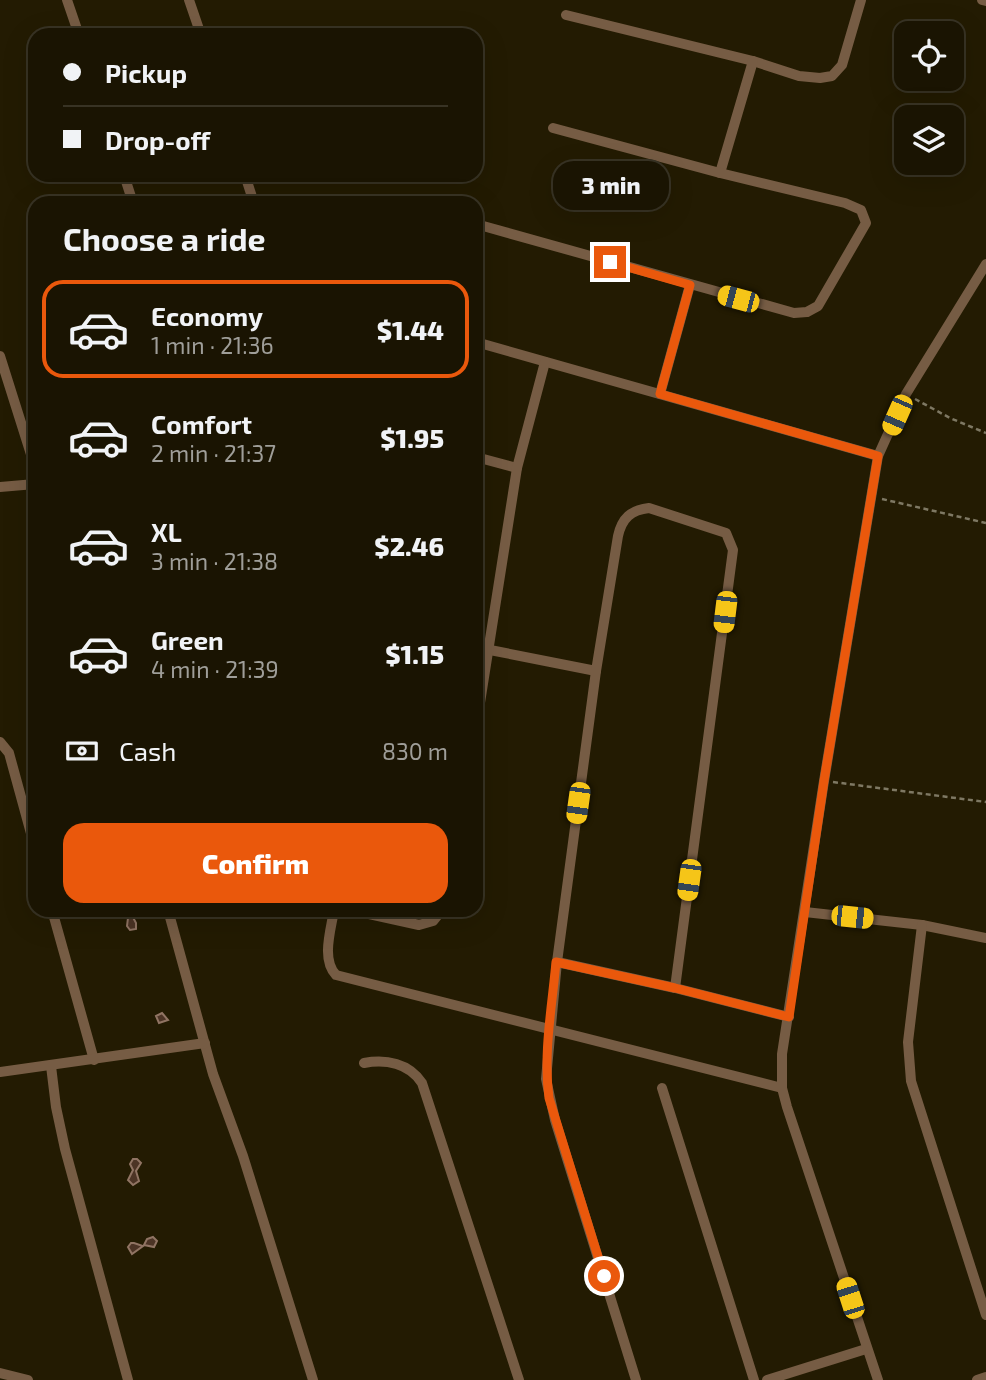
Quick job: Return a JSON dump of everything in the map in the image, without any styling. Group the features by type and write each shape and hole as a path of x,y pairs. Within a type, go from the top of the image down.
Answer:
{"street":[{"path":"67,0 77,28"},
{"path":"189,0 199,28"},
{"path":"566,15 753,61 808,78 832,76 842,65 861,0"},
{"path":"720,173 753,61"},
{"path":"483,226 787,312 811,310 822,301 866,223 860,210 845,203 552,128"},
{"path":"878,1380 782,1087 782,1054 878,456 906,394 982,280 986,264"},
{"path":"660,394 690,285"},
{"path":"483,344 878,456"},
{"path":"0,356 28,445"},
{"path":"483,689 517,468 545,362"},
{"path":"483,459 517,468"},
{"path":"0,487 28,485"},
{"path":"636,1380 549,1098 546,1079 556,962 596,671 618,536 626,517 640,509 649,508 726,533 731,541 732,559 675,988"},
{"path":"490,650 596,671"},
{"path":"0,742 7,747 28,822"},
{"path":"805,912 922,925 986,938"},
{"path":"54,917 94,1060"},
{"path":"170,917 213,1074 243,1156 313,1380"},
{"path":"333,917 328,956 336,975 782,1087"},
{"path":"383,917 419,925 433,921 436,917"},
{"path":"922,925 908,1042 911,1081 986,1315"},
{"path":"556,962 789,1017"},
{"path":"0,1072 205,1044"},
{"path":"364,1063 388,1062 405,1067 415,1071 422,1083 519,1380"},
{"path":"51,1066 67,1159 128,1380"},
{"path":"662,1088 754,1380"},
{"path":"768,1380 866,1349"},
{"path":"0,1374 28,1380"},
{"path":"977,1380 986,1377"}],"path":[{"path":"906,394 950,418 986,433"},
{"path":"872,496 986,523"},
{"path":"824,781 986,802"}],"building":[{"path":"128,917 133,917 136,929 130,930 127,926"},
{"path":"162,1013 168,1020 159,1023 156,1016"},
{"path":"133,1159 141,1163 136,1171 139,1181 133,1185 128,1180 133,1170 130,1164"},
{"path":"153,1237 157,1241 154,1247 144,1245 147,1239"},
{"path":"131,1243 143,1246 132,1254 128,1247"}],"route":[{"path":"604,1276 555,1121 546,1079 556,962 789,1017 824,781 878,456 660,394 690,285 610,262"}]}
